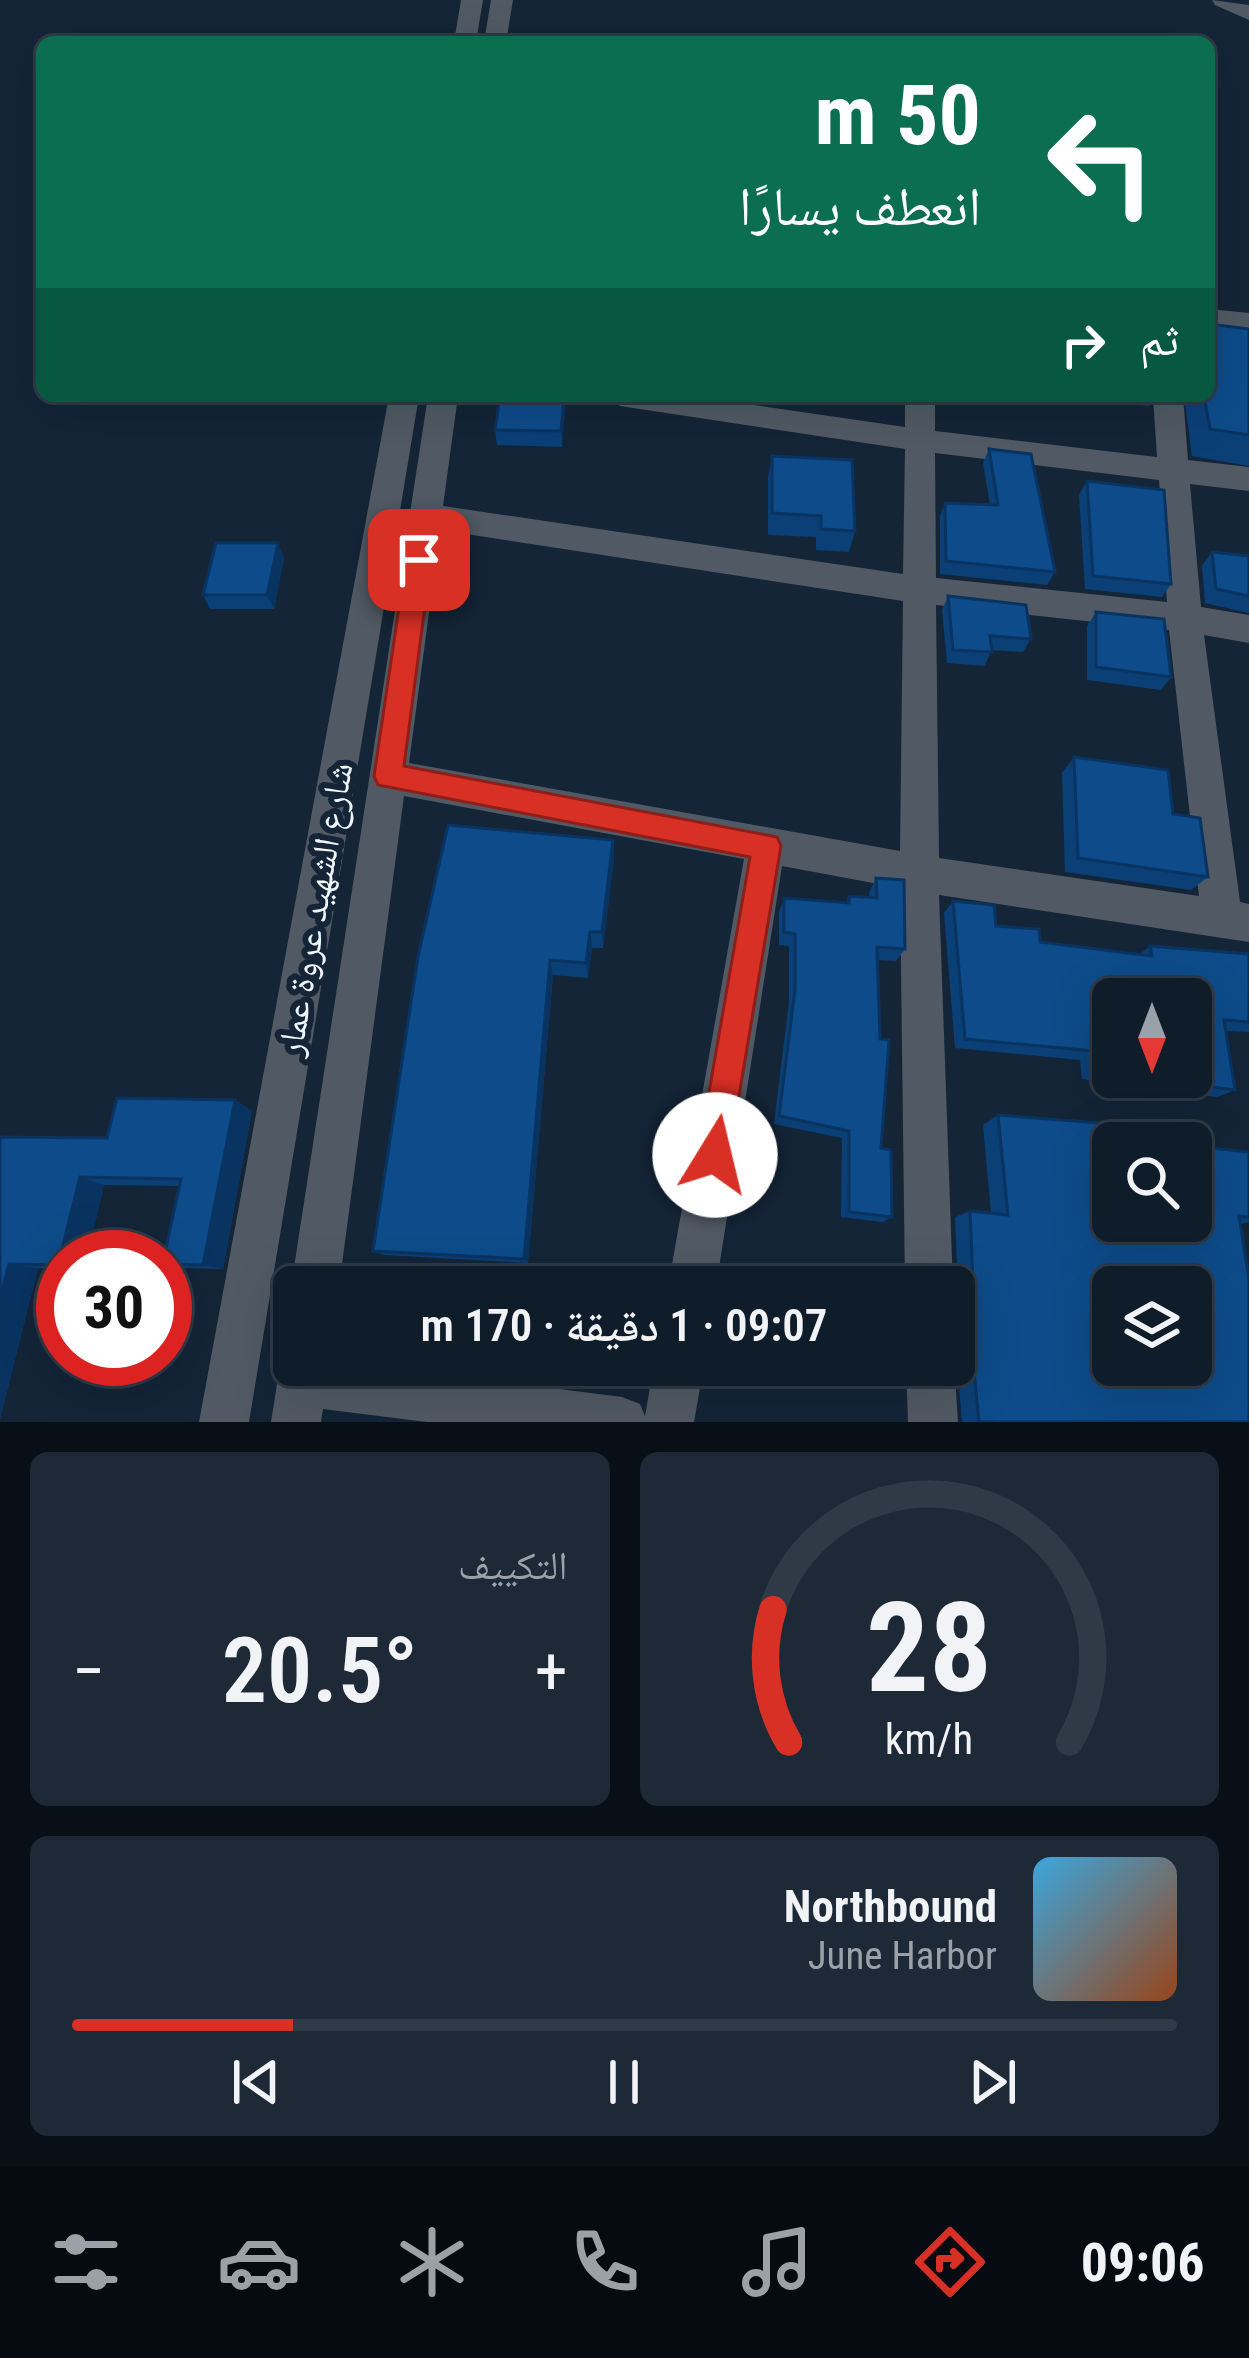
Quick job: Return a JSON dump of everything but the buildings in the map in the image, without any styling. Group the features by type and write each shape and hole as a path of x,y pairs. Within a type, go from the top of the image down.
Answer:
{"street":[{"path":"466,36 472,0"},
{"path":"496,36 502,0"},
{"path":"1223,0 1249,13"},
{"path":"1215,319 1249,322"},
{"name":"شارع الشهيد عروة عمار","path":"224,1422 403,402"},
{"name":"شارع الشهيد عروة عمار","path":"318,1266 442,402"},
{"path":"661,402 920,440 1249,479"},
{"path":"920,402 919,873 928,1266"},
{"path":"388,776 919,873 1235,921 1185,618 1168,402"},
{"path":"425,516 920,590 1249,629"},
{"path":"696,1266 766,846"},
{"path":"670,1422 676,1386"},
{"path":"931,1386 932,1422"},
{"path":"301,1389 622,1422"}],"route":[{"path":"419,560 388,776 766,846 715,1155"}]}
